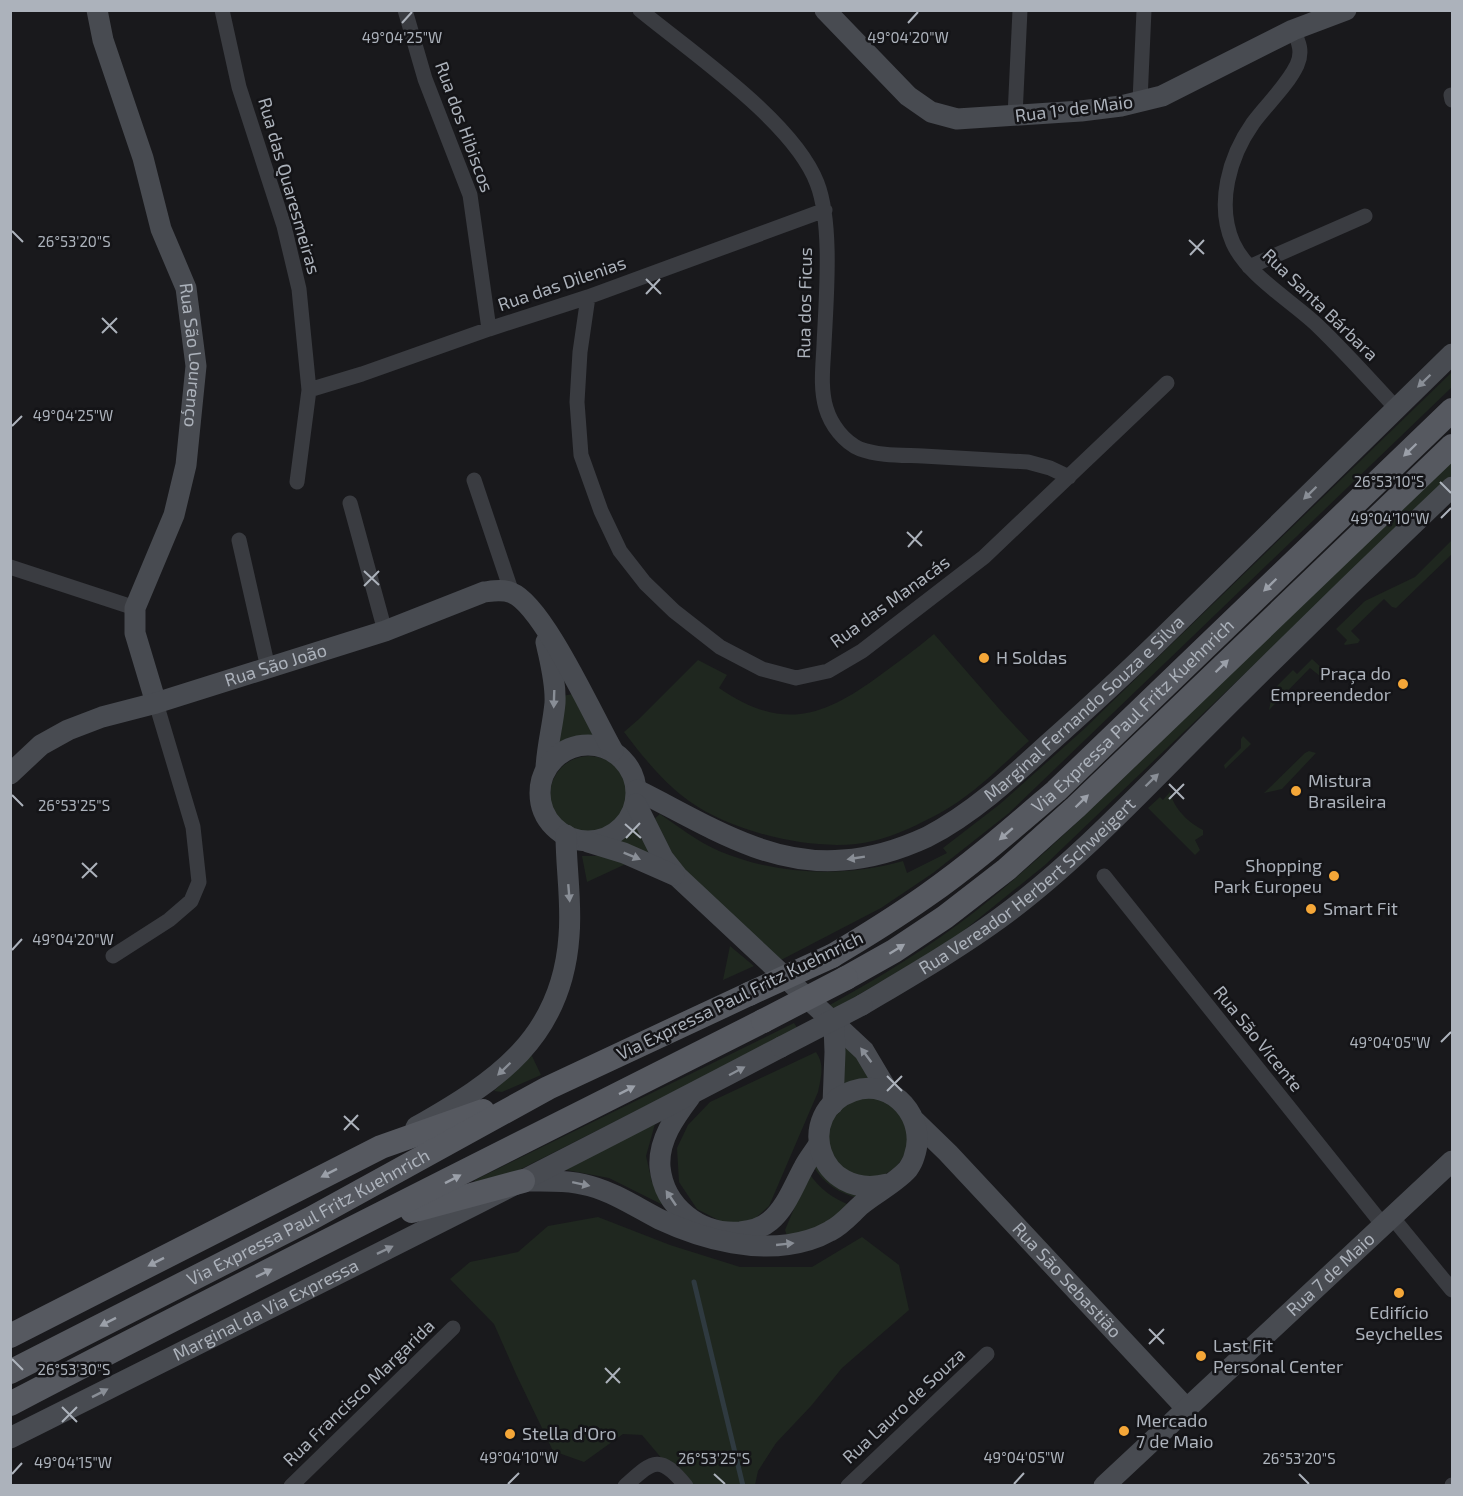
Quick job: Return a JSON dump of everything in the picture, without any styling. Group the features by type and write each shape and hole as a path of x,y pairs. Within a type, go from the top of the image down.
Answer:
{"main road":[{"name":"Via Expressa Paul Fritz Kuehnrich","path":"10,1372 310,1219 548,1088 832,956 927,896 991,847 1056,791 1452,410"},
{"name":"Via Expressa Paul Fritz Kuehnrich","path":"10,1404 212,1298 764,1021 894,951 945,917 1007,869 1076,807 1452,446"},
{"path":"10,1336 381,1147 548,1088"},
{"path":"363,1224 523,1181"},
{"path":"10,1421 86,1365"}],"street":[{"name":"Rua São Lourenço","path":"97,10 102,40 143,158 161,229 186,288 196,366 186,465 174,515 135,608 135,633 156,703"},
{"name":"Rua das Quaresmeiras","path":"222,10 239,87 284,226 299,289 309,390 297,482"},
{"name":"Rua dos Hibiscos","path":"405,10 425,79 470,195 489,329"},
{"name":"Rua dos Ficus","path":"640,10 747,96 785,134 806,160 818,183 825,210 826,273 822,385 826,409 838,433 860,449 889,454 1028,462 1050,468 1069,477"},
{"name":"Rua 1º de Maio","path":"825,10 908,96 931,112 957,119 1081,111 1162,96 1293,30 1346,10"},
{"path":"1015,116 1020,10"},
{"path":"1140,101 1144,10"},
{"name":"Rua Santa Bárbara","path":"1293,30 1299,43 1300,53 1297,65 1253,124 1237,152 1225,189 1226,219 1234,245 1250,267 1317,325 1396,408"},
{"name":"Rua das Dilenias","path":"309,390 588,297 825,210"},
{"path":"1250,267 1365,216"},
{"name":"Rua das Manacás","path":"588,297 580,352 577,402 581,455 601,511 620,551 645,583 674,611 720,647 762,669 796,678 828,670 862,651 984,557 1167,383"},
{"name":"Marginal Fernando Souza e Silva","path":"636,797 734,840 768,852 803,860 841,860 881,854 927,836 979,803 1022,768 1094,703 1452,354"},
{"path":"474,480 512,593 541,621 613,751 625,761 633,774 636,797 663,858 678,877 864,1051 889,1093"},
{"name":"Rua Vereador Herbert Schweigert","path":"523,1181 862,1005 965,941 1030,895 1095,835 1452,487"},
{"path":"350,503 385,631"},
{"path":"239,540 268,668"},
{"path":"10,567 135,608"},
{"name":"Rua São João","path":"10,774 40,745 68,730 102,717 156,703 385,631 484,592 499,590 512,593"},
{"path":"541,621 554,681 555,701 546,768 540,793 547,818 555,828 575,838 624,853 678,877"},
{"path":"113,956 168,920 191,901 199,882 193,827 156,703"},
{"path":"546,768 564,750 576,746 589,744 613,751"},
{"path":"575,838 598,840 611,836 631,817 636,797"},
{"path":"381,1147 468,1097 492,1080 524,1049 540,1029 554,1002 564,975 570,905 566,859 575,838"},
{"name":"Rua São Vicente","path":"1104,876 1388,1221 1452,1290"},
{"path":"833,1104 836,1052 834,1025"},
{"path":"523,1181 564,1181 588,1185 691,1232 723,1242 756,1246 785,1245 809,1240 831,1231 908,1169 914,1158 918,1139 915,1120 902,1102 889,1093 878,1090 859,1090 842,1096 833,1104 824,1116 819,1144 823,1159 844,1181 858,1187 873,1188 888,1184"},
{"path":"693,1094 668,1130 660,1166 666,1192 682,1214 705,1228 728,1233 750,1231 768,1223 780,1210 819,1144"},
{"name":"Rua São Sebastião","path":"915,1120 948,1152 1187,1409"},
{"path":"914,1158 929,1152 948,1152"},
{"name":"Rua 7 de Maio","path":"1104,1485 1452,1161"},
{"name":"Marginal da Via Expressa","path":"10,1438 523,1181"},
{"name":"Rua Francisco Margarida","path":"291,1485 453,1328"},
{"name":"Rua Lauro de Souza","path":"848,1485 987,1354"},
{"path":"625,1485 648,1466 661,1463 671,1468 686,1485"}],"shaded area":[{"path":"1452,372 1452,387 1009,813 933,873 881,908 781,960 685,878 654,819 660,814 696,839 719,851 741,859 787,869 834,872 903,861 907,873 947,853 943,848 1000,804 1083,730"},
{"path":"1452,461 1452,475 1045,865 952,940 831,1011 828,1006 886,973 941,937 1031,864 1110,791"},
{"path":"1452,540 1452,554 1396,608 1384,599 1351,631 1360,640 1358,643 1344,644 1347,640 1336,629 1365,601 1415,577"},
{"path":"934,634 1029,741 986,780 952,806 916,825 882,839 828,845 778,838 729,823 680,794 654,769 624,732 698,660 727,675 719,688 741,701 761,710 780,714 798,714 816,711 854,693"},
{"path":"1312,659 1326,672 1325,680 1310,668 1269,710 1273,690 1293,670 1297,674"},
{"path":"573,694 595,735 571,738 555,746 562,696"},
{"path":"1243,736 1251,744 1225,769 1224,765 1241,748"},
{"path":"1309,751 1316,753 1282,789 1264,793 1305,753"},
{"path":"589,756 604,759 617,767 625,780 628,795 625,810 617,823 604,831 589,834 574,831 561,823 553,810 550,795 553,780 561,767 574,759"},
{"path":"1170,792 1183,815 1203,830 1203,835 1195,840 1200,850 1195,855 1148,808 1160,797 1163,800"},
{"path":"635,819 654,856 613,840"},
{"path":"582,856 599,856 630,862 587,882"},
{"path":"730,946 754,966 723,980"},
{"path":"794,1023 798,1029 517,1171 474,1182 475,1180"},
{"path":"842,1041 877,1081 844,1085"},
{"path":"816,1052 821,1066 818,1092 769,1206 751,1222 724,1223 697,1209 679,1182 677,1148 688,1125 710,1102"},
{"path":"531,1054 541,1075 502,1092 494,1091"},
{"path":"860,1098 876,1098 897,1109 908,1130 908,1146 897,1167 876,1178 860,1178 846,1172 834,1160 828,1146 828,1130 834,1116 846,1104"},
{"path":"655,1124 646,1156 652,1182 669,1208 609,1178 561,1169"},
{"path":"817,1158 859,1193 860,1199 845,1194 827,1183 813,1166"},
{"path":"809,1173 828,1193 852,1206 820,1230 787,1236 785,1230"},
{"path":"598,1217 670,1245 740,1267 812,1267 862,1237 899,1265 909,1310 842,1368 811,1406 776,1443 758,1471 755,1485 684,1485 642,1435 623,1434 584,1462 553,1451 494,1324 450,1279 470,1262 518,1252 548,1226"}],"waterway":[{"path":"694,1282 743,1486"}],"place":[{"name":"H Soldas","path":"984,658"},
{"name":"Praça do Empreendedor","path":"1403,684"},
{"name":"Mistura Brasileira","path":"1296,791"},
{"name":"Shopping Park Europeu","path":"1334,876"},
{"name":"Smart Fit","path":"1311,909"},
{"name":"Edifício Seychelles","path":"1399,1293"},
{"name":"Last Fit Personal Center","path":"1201,1356"},
{"name":"Mercado 7 de Maio","path":"1124,1431"},
{"name":"Stella d'Oro","path":"510,1434"}]}
